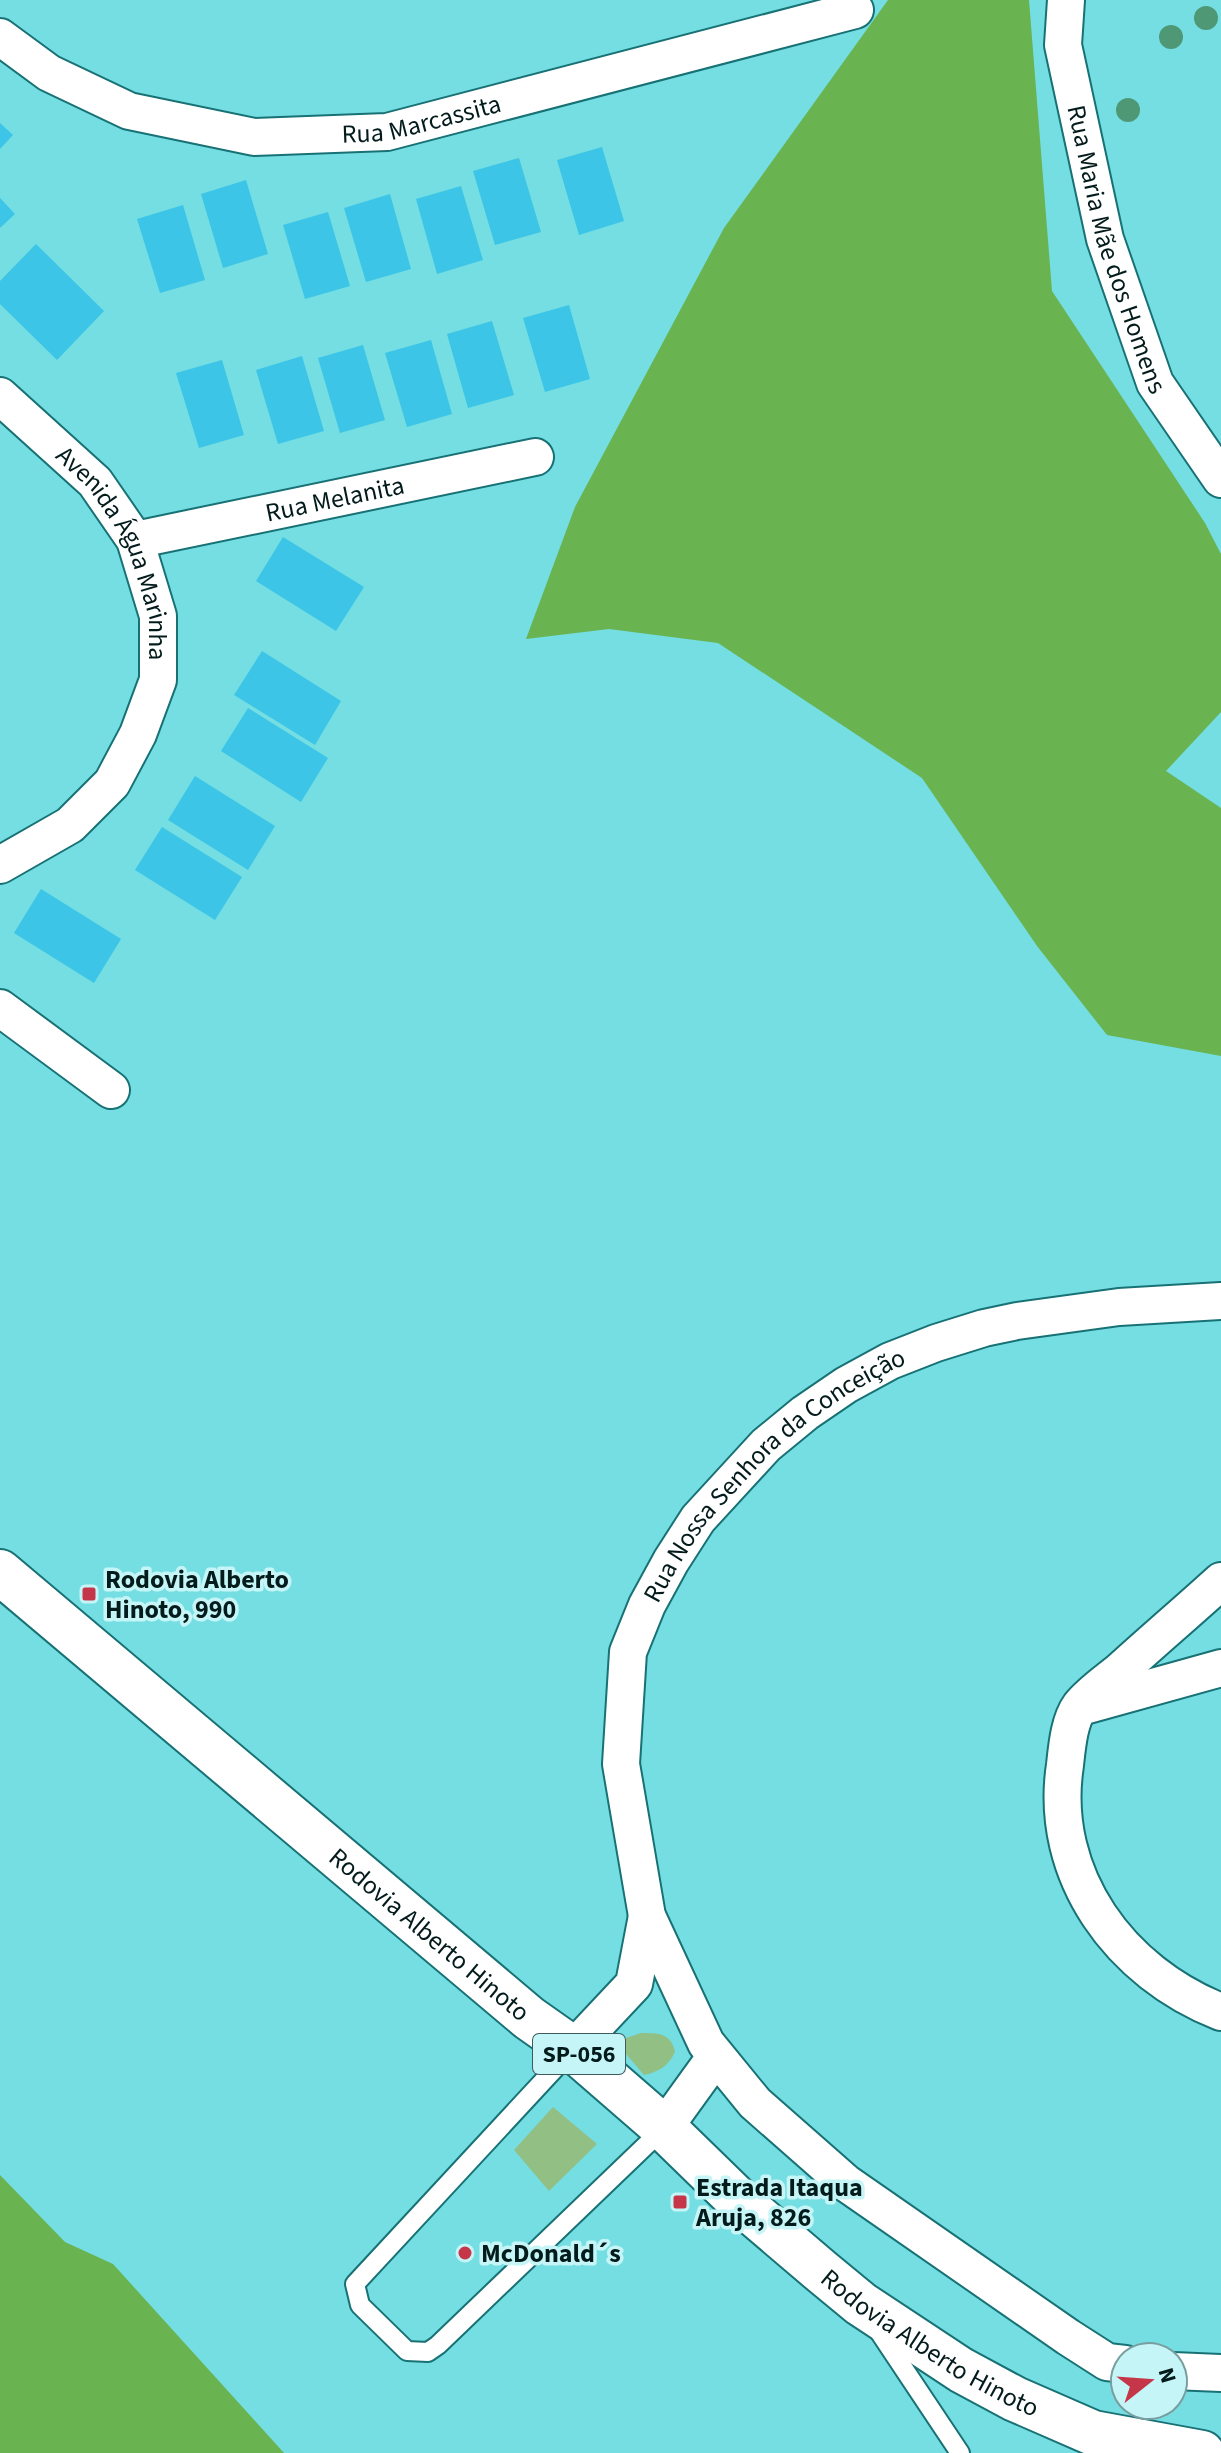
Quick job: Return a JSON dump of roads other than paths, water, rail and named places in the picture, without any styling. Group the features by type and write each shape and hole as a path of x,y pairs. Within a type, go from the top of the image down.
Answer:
{"main road":[{"name":"Rodovia Alberto Hinoto","path":"0,1572 529,2018 573,2049 664,2128 740,2202 861,2304 961,2370 1095,2443 1202,2453"}],"street":[{"name":"Rua Maria Mãe dos Homens","path":"1066,0 1063,45 1105,239 1155,383 1221,479"},
{"name":"Rua Marcassita","path":"0,37 49,73 129,111 254,137 387,132 855,10"},
{"name":"Avenida Água Marinha","path":"0,396 95,482 135,540 158,616 158,680 138,734 112,783 70,825 0,865"},
{"name":"Rua Melanita","path":"135,540 535,457"},
{"path":"0,1008 111,1090"},
{"name":"Rua Nossa Senhora da Conceição","path":"1109,2362 846,2183 755,2103 706,2043 647,1916 621,1764 628,1652 647,1605 698,1519 766,1445 846,1385 890,1361 984,1328 1133,1306 1221,1301"},
{"path":"1221,1581 1079,1707 1068,1741 1063,1776 1066,1824 1081,1881 1103,1921 1139,1964 1166,1985 1221,2012"},
{"path":"1079,1707 1221,1668"},
{"name":"Rua Nossa Senhora da Conceição","path":"573,2049 634,1984 647,1916"},
{"path":"664,2128 716,2056"},
{"path":"1189,2372 1221,2373"}],"lane":[{"path":"573,2049 355,2284 360,2305 407,2351 428,2352 438,2345 664,2128"},
{"path":"861,2304 960,2453"}],"place":[{"name":"Rodovia Alberto Hinoto, 990","path":"89,1594"},
{"name":"Estrada Itaqua Aruja, 826","path":"680,2202"},
{"name":"McDonald´s","path":"465,2253"}]}
